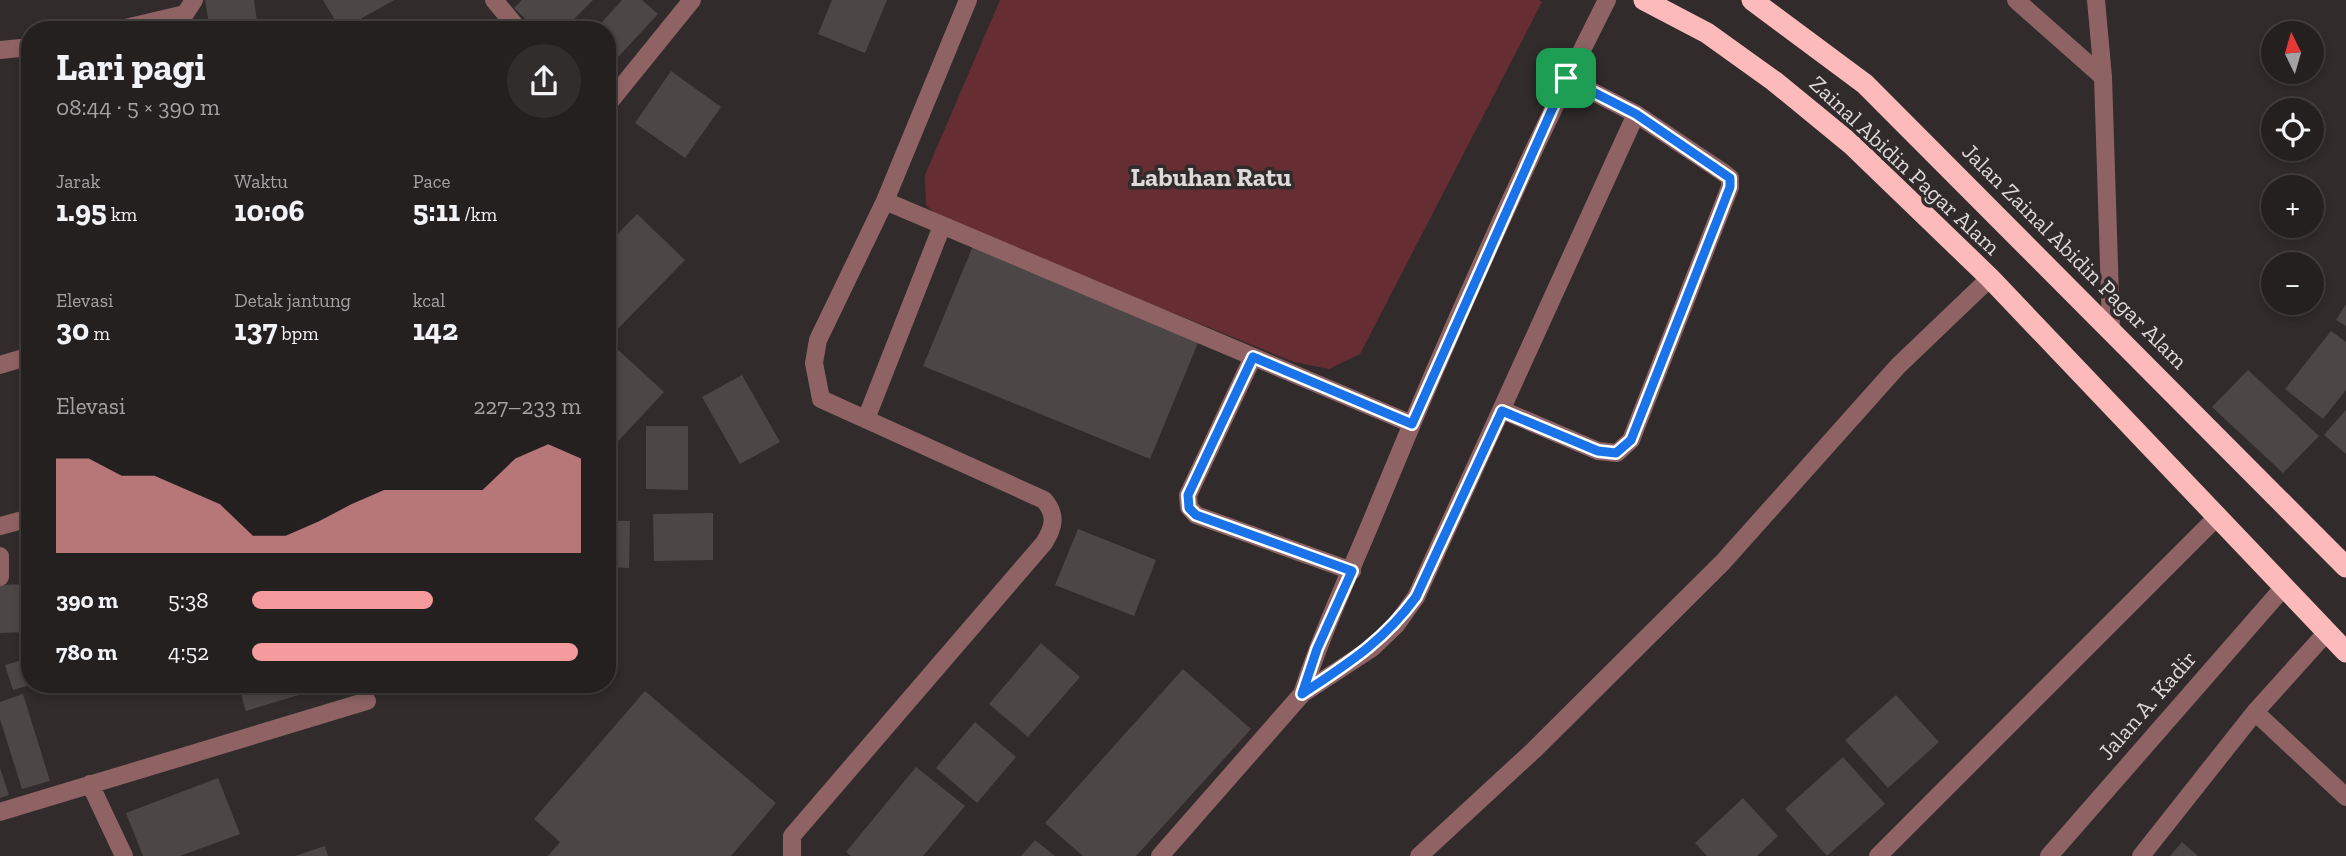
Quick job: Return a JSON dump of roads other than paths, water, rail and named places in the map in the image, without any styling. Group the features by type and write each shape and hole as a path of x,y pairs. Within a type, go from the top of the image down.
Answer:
{"highway":[{"name":"Zainal Abidin Pagar Alam","path":"1644,0 1707,33 1774,81 1851,144 1990,278"},
{"name":"Jalan Zainal Abidin Pagar Alam","path":"1752,0 1866,84 2111,327 2346,567"},
{"path":"1990,278 2346,652"}],"street":[{"path":"171,21 185,14 194,0"},
{"path":"494,0 512,21"},
{"path":"616,94 692,0"},
{"path":"775,856 1044,543 1054,519 1051,508 1044,500 821,399 814,363 818,340 885,201 968,0"},
{"path":"1302,694 1317,649 1412,424 1566,78 1607,0"},
{"path":"2016,0 2103,77"},
{"path":"2096,0 2103,77 2111,327"},
{"path":"0,50 21,48"},
{"path":"1502,411 1598,451 1616,453 1631,440 1730,187 1730,178 1724,173 1636,114 1566,78"},
{"path":"1160,856 1302,694 1372,648 1396,625 1416,597 1636,114"},
{"path":"885,201 1412,424"},
{"path":"866,419 942,226"},
{"path":"1419,856 1534,750 1723,562 1898,366 1990,278"},
{"path":"1253,357 1188,495 1189,508 1196,515 1352,571"},
{"path":"0,365 21,359"},
{"path":"1878,856 2217,517"},
{"path":"0,526 21,520"},
{"path":"0,556 0,578"},
{"name":"Jalan A. Kadir","path":"2049,856 2284,587"},
{"path":"2141,856 2255,712 2327,632"},
{"path":"0,812 367,701"},
{"path":"2255,712 2346,797"},
{"path":"90,783 124,856"},
{"path":"792,836 792,856"}],"district":[{"name":"Labuhan Ratu","path":"1211,177"}]}
